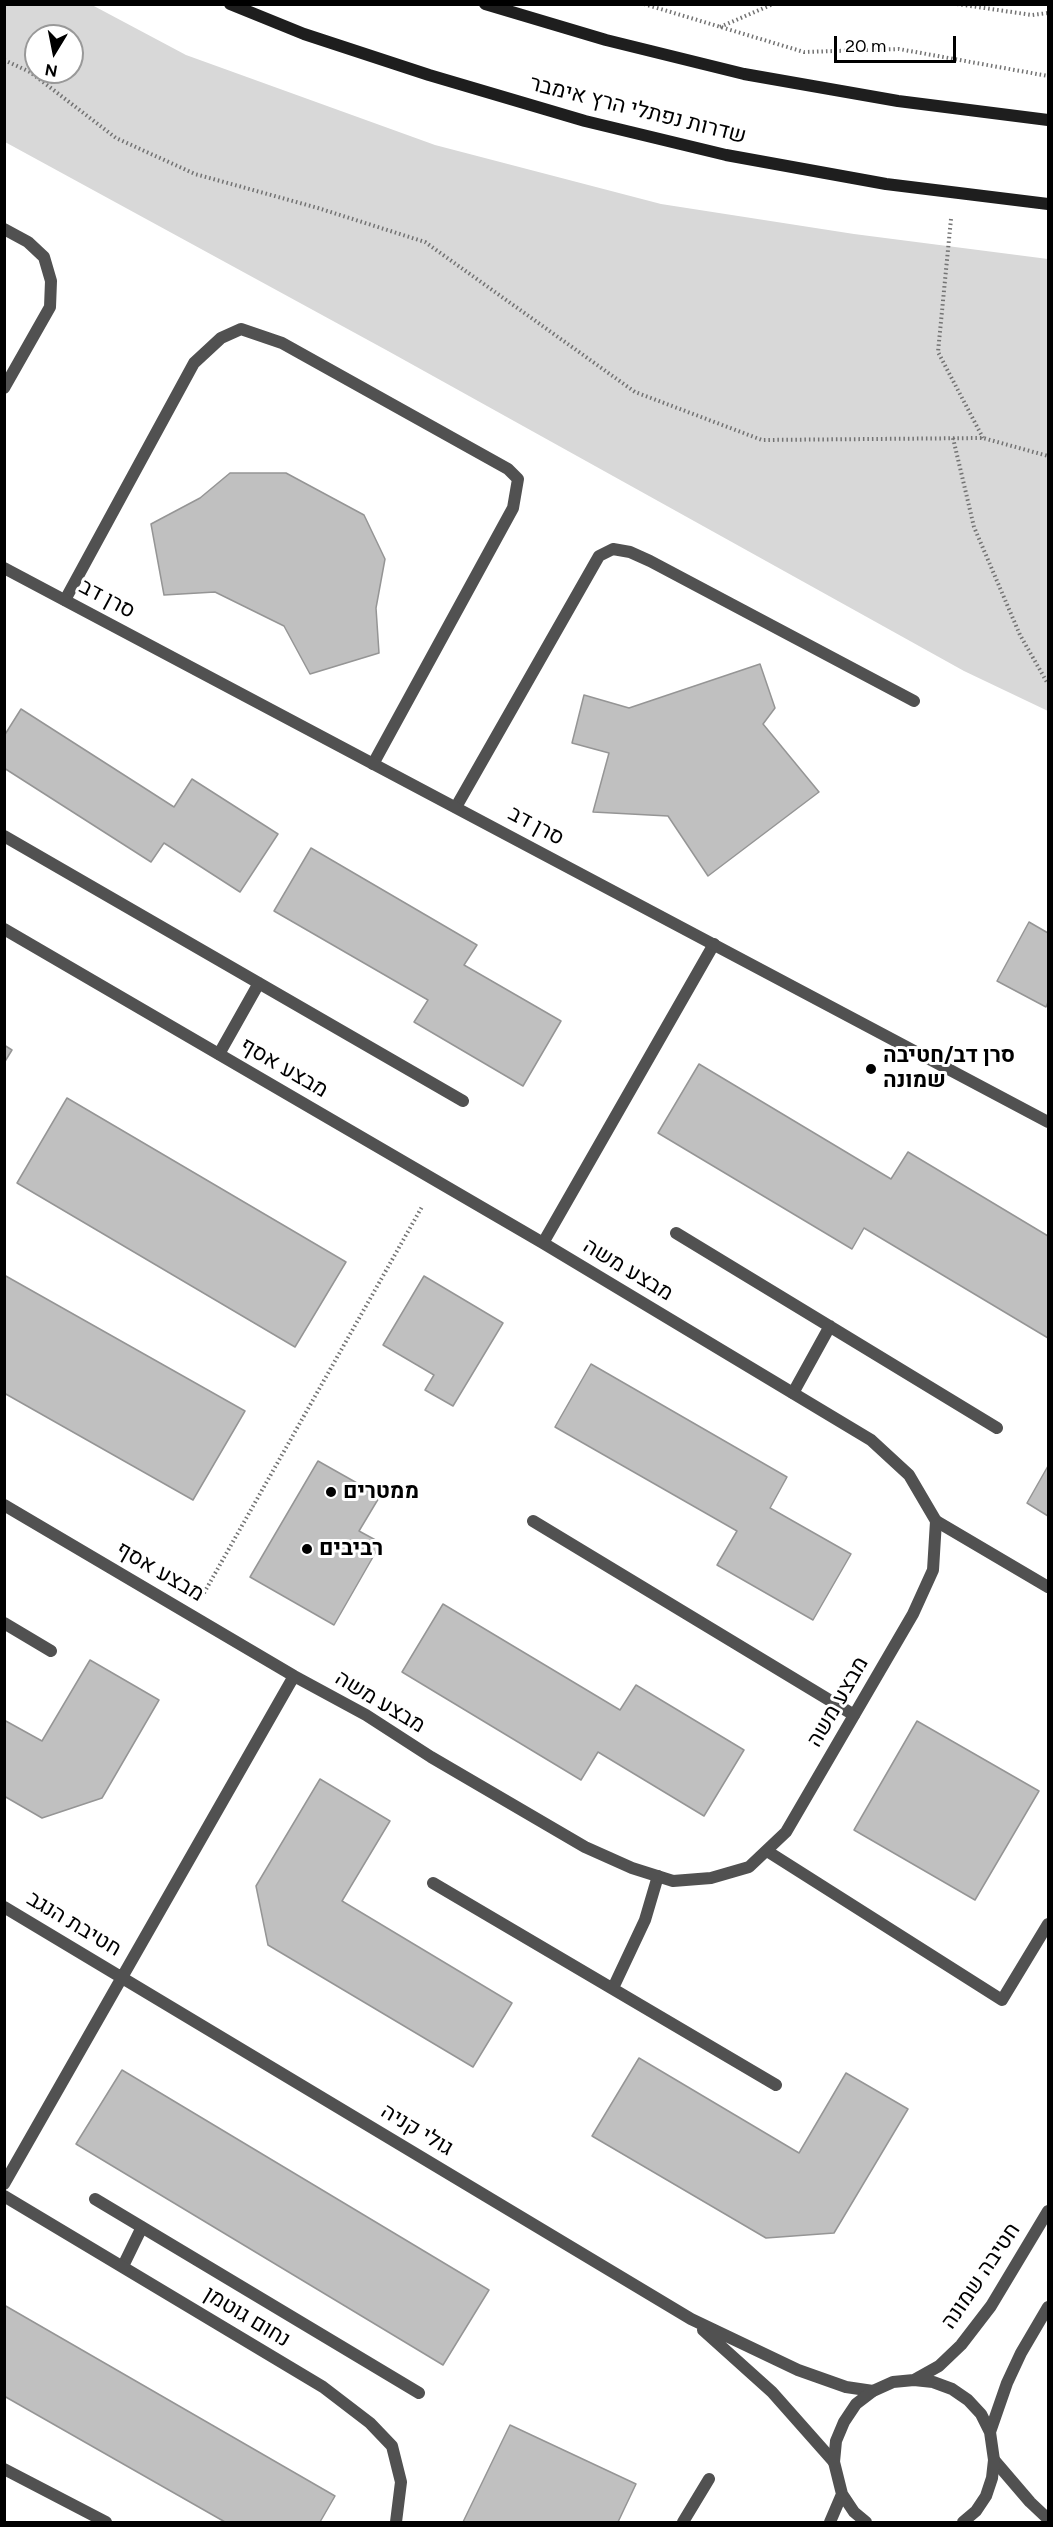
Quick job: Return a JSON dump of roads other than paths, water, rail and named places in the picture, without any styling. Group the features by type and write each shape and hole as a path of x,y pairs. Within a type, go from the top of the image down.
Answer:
{"main road":[{"name":"שדרות נפתלי הרץ אימבר","path":"230,4 304,34 585,121 726,155 886,184 1048,204"},
{"path":"485,4 606,40 744,74 898,101 1048,120"}],"street":[{"path":"4,229 28,242 44,257 51,281 50,307 4,388"},
{"path":"65,600 194,363 220,338 241,329 282,343 508,469 518,479 513,508 373,764"},
{"path":"456,807 599,556 613,549 630,552 650,561 914,700"},
{"name":"סרן דב","path":"4,568 1048,1122"},
{"path":"4,836 463,1101"},
{"name":"מבצע אסף","path":"4,929 543,1243"},
{"path":"543,1243 714,944"},
{"path":"219,1054 259,983"},
{"path":"676,1233 997,1428"},
{"name":"מבצע משה","path":"294,1676 366,1714 431,1757 585,1847 632,1868 673,1881 711,1878 749,1867 786,1832 855,1715 913,1614 933,1570 936,1521 909,1475 871,1440 543,1243"},
{"path":"793,1393 830,1326"},
{"name":"מבצע אסף","path":"4,1505 294,1676"},
{"path":"533,1521 855,1715"},
{"path":"936,1521 1048,1587"},
{"path":"4,1623 51,1652"},
{"path":"4,2184 294,1676"},
{"path":"766,1851 1002,2000 1048,1924"},
{"path":"613,1988 645,1920 658,1876"},
{"path":"434,1883 776,2085"},
{"name":"חטיבת הנגב","path":"4,1907 121,1977"},
{"name":"גולי קניה","path":"121,1977 691,2319 798,2370 846,2386 873,2391"},
{"name":"נחום גוטמן","path":"4,2196 324,2386 370,2423 392,2446 401,2481 396,2523"},
{"path":"95,2199 418,2393"},
{"name":"חטיבה שמונה","path":"914,2380 939,2366 967,2337 991,2306 1048,2211"},
{"path":"123,2266 142,2227"},
{"path":"990,2432 996,2407 1021,2353 1048,2307"},
{"name":"גולי קניה","path":"691,2319 772,2392 834,2462"},
{"path":"866,2523 854,2512 842,2494 834,2462 836,2441 844,2422 856,2404 873,2391 893,2382 914,2380 933,2382 952,2389 968,2400 981,2414 990,2432 994,2460 992,2478 986,2496 976,2511 963,2523"},
{"path":"994,2460 1030,2502 1048,2519"},
{"path":"4,2469 106,2523"},
{"path":"683,2523 709,2479"},
{"path":"830,2523 842,2494"}],"place":[{"name":"סרן דב/חטיבה שמונה","path":"871,1069"},
{"name":"ממטרים","path":"331,1492"},
{"name":"רביבים","path":"307,1549"}]}
